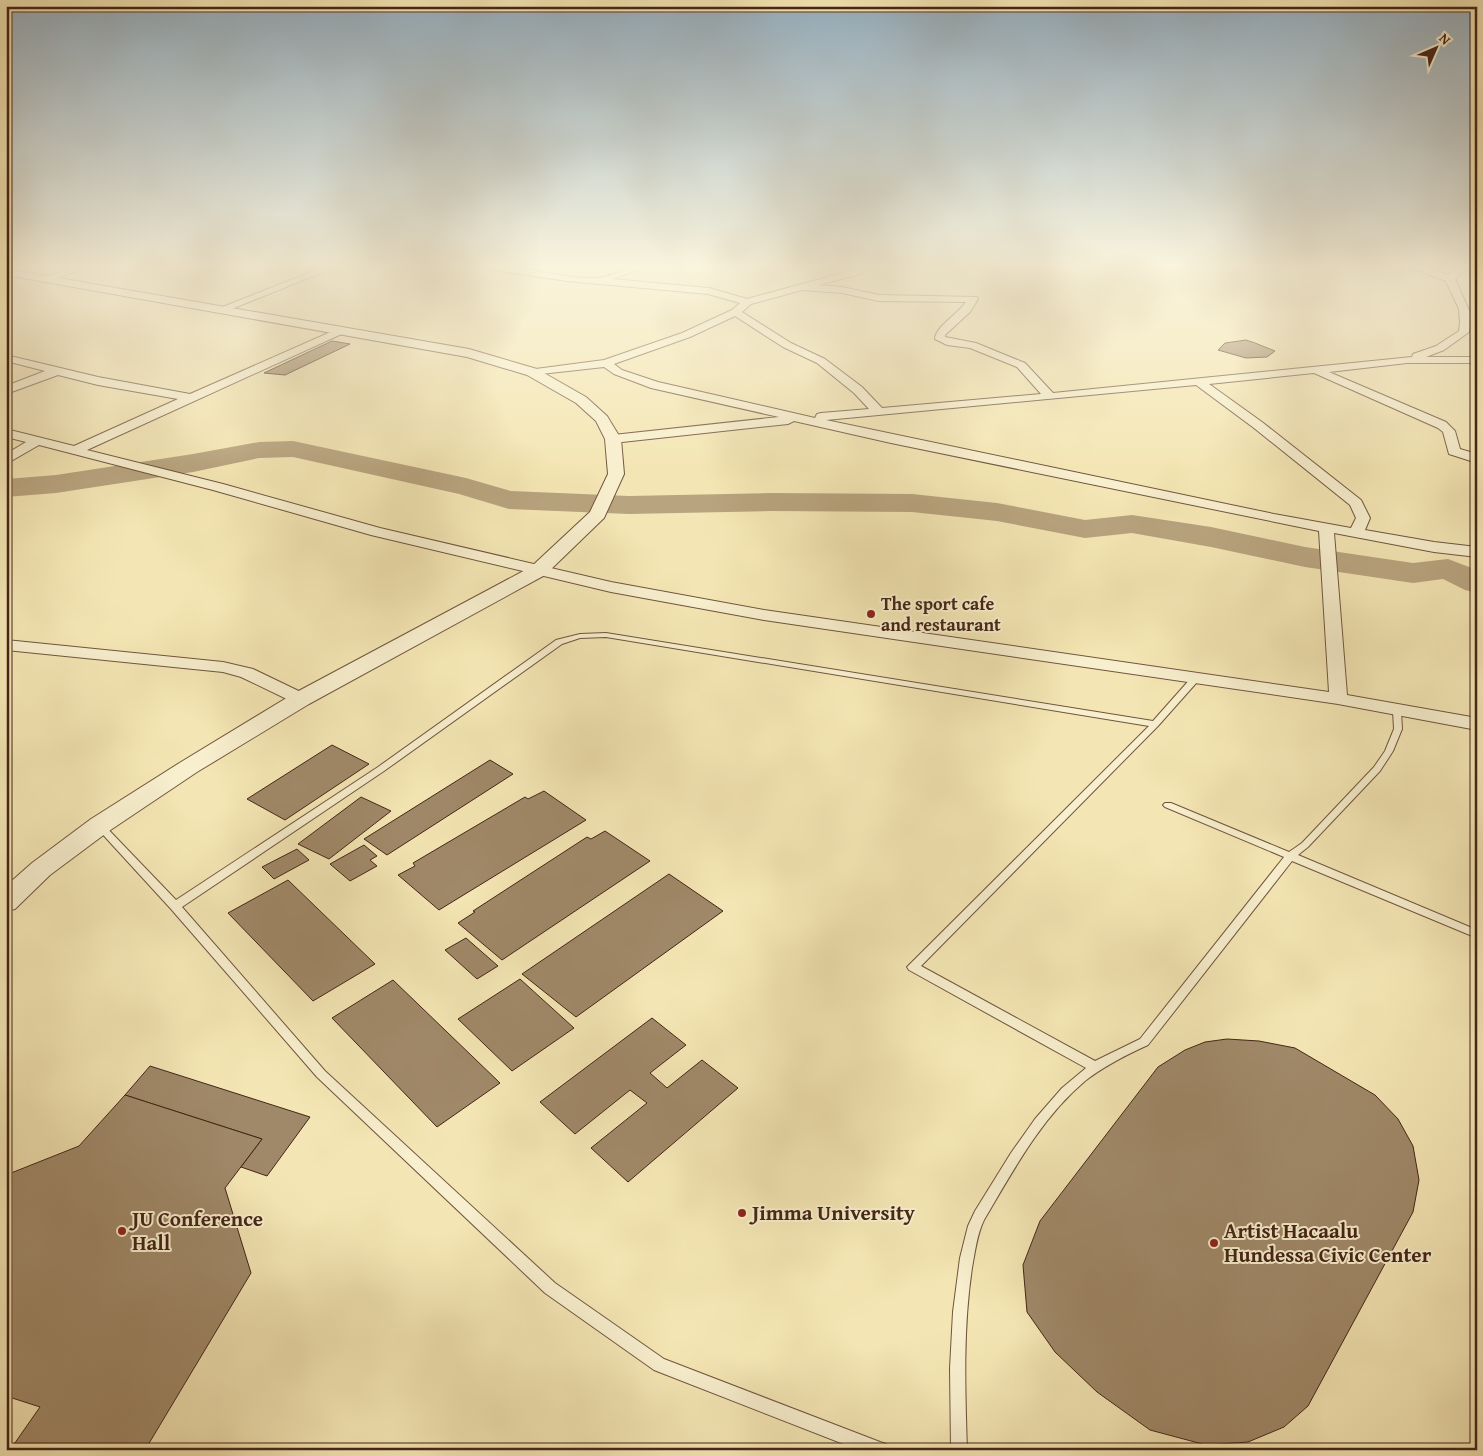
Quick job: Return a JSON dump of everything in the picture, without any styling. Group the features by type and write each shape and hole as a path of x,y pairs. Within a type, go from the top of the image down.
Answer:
{"street":[{"path":"76,450 338,332"},
{"path":"6,902 41,869 100,825 189,767 301,699 538,571 598,514 616,474 613,438 602,419 581,400 532,372 469,353 353,332"},
{"path":"532,372 606,363 693,332"},
{"path":"767,332 782,342 821,361 858,390 879,412"},
{"path":"942,332 940,334 940,339 951,343 972,344 1021,365 1050,397"},
{"path":"1406,360 1440,348 1464,332"},
{"path":"6,358 57,371 191,398"},
{"path":"613,438 1050,397 1406,360 1477,360"},
{"path":"606,363 618,372 655,385 891,439 1326,528 1434,547 1477,552"},
{"path":"1316,370 1442,425 1449,431 1454,451 1477,459"},
{"path":"6,390 57,371"},
{"path":"1199,382 1258,425 1356,503 1363,518 1356,533"},
{"path":"6,433 218,487 376,532 611,587 764,615 1338,699 1477,724"},
{"path":"6,460 37,441"},
{"path":"1326,528 1338,699"},
{"path":"6,646 223,667 247,674 301,699"}],"lane":[{"path":"175,906 381,769 559,642 580,636 606,635 1155,724"},
{"path":"1095,1066 913,967 1155,724 1196,679"},
{"path":"959,1450 957,1371 961,1296 973,1229 1014,1158 1061,1096 1095,1066 1144,1042 1290,856 1305,845 1377,769 1389,752 1398,729 1397,711"},
{"path":"1168,805 1477,934"},
{"path":"100,825 175,906 321,1074 550,1288 659,1365 880,1450"}],"building":[{"path":"1246,340 1275,351 1267,357 1246,358 1218,350 1225,343"},
{"path":"332,341 350,344 285,375 264,373"},
{"path":"332,745 369,764 285,820 247,799"},
{"path":"490,760 513,774 387,855 364,839"},
{"path":"544,791 586,820 439,910 398,875 415,866 413,863 525,797 528,799"},
{"path":"361,797 391,811 329,859 298,844"},
{"path":"605,831 650,861 502,960 458,923 475,912 473,911 587,837 591,839"},
{"path":"364,845 377,856 370,860 377,866 350,881 330,864"},
{"path":"297,849 309,860 274,879 262,867"},
{"path":"669,874 723,911 576,1017 522,974"},
{"path":"288,880 375,964 313,1001 228,913"},
{"path":"466,938 498,966 477,979 445,950"},
{"path":"520,979 574,1028 512,1071 458,1019"},
{"path":"393,980 500,1083 437,1127 332,1018"},
{"path":"652,1018 686,1045 650,1073 667,1088 702,1060 738,1088 628,1182 591,1148 647,1103 630,1090 575,1134 540,1102"},
{"name":"Artist Hacaalu Hundessa Civic Center","path":"1227,1039 1259,1041 1295,1048 1375,1095 1398,1119 1413,1146 1419,1180 1413,1212 1308,1406 1284,1427 1248,1442 1206,1445 1150,1430 1097,1392 1055,1352 1027,1312 1023,1265 1040,1221 1158,1067 1185,1050 1205,1042"},
{"name":"JU Conference Hall","path":"150,1066 310,1117 267,1176 241,1167 262,1139 125,1095"},
{"name":"JU Conference Hall","path":"125,1095 262,1139 225,1188 251,1273 145,1450 10,1450 40,1407 6,1396 6,1175 79,1146"}],"waterway":[{"path":"6,488 56,484 193,463 259,450 293,449 466,487 509,500 629,505 771,502 912,503 997,512 1085,529 1132,524 1211,537 1305,557 1413,573 1448,569 1477,583"}],"place":[{"name":"The sport cafe and restaurant","path":"871,614"},
{"name":"Jimma University","path":"742,1213"},
{"name":"JU Conference Hall","path":"122,1231"},
{"name":"Artist Hacaalu Hundessa Civic Center","path":"1214,1243"}]}
